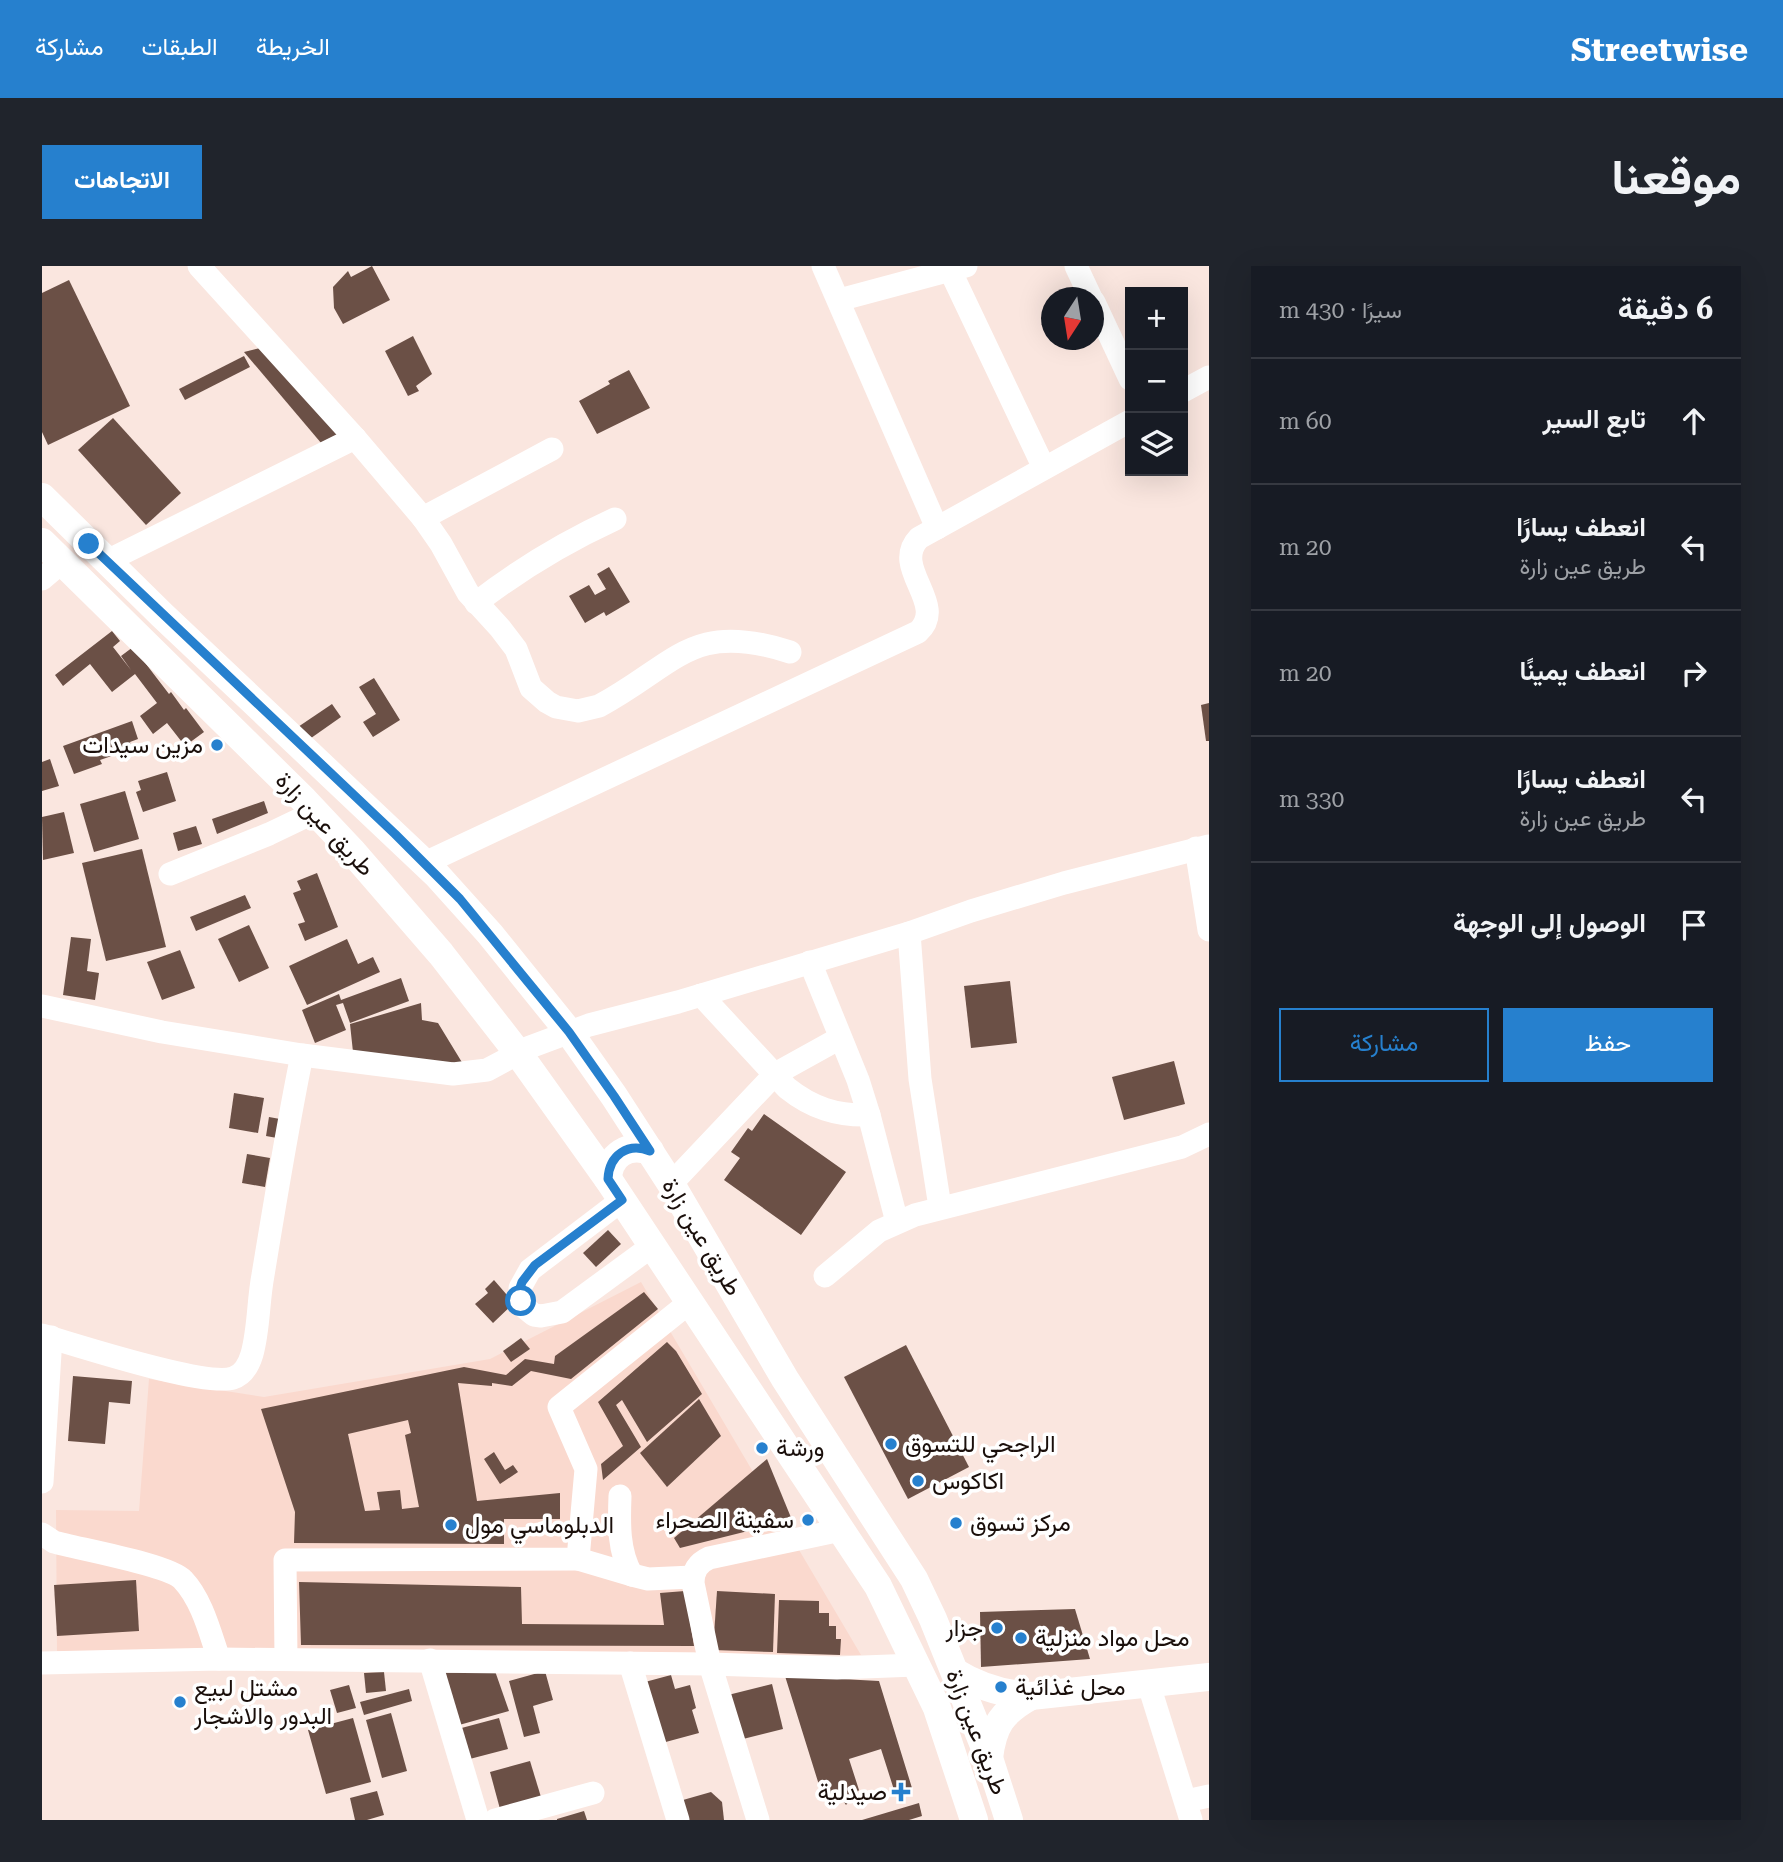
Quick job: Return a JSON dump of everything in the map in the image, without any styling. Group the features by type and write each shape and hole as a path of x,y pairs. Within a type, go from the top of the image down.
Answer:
{"main road":[{"name":"طريق عين زارة","path":"42,496 425,863 490,934 569,1032 671,1184 785,1379 914,1579 989,1758 1009,1820"},
{"name":"طريق عين زارة","path":"42,542 52,570 316,812 441,954 518,1054 615,1189 878,1586 937,1708 974,1820"},
{"path":"615,1189 611,1164 621,1152 635,1147 650,1151"},
{"path":"955,1672 984,1687 1031,1696 1209,1677"},
{"path":"989,1758 992,1738 1000,1720 1014,1706 1031,1696"}],"street":[{"path":"199,266 355,438 423,519 476,603 516,649 531,688 547,702 567,710 589,710 675,656 703,644 749,641 790,652"},
{"path":"823,266 937,528"},
{"path":"1076,266 1086,287"},
{"path":"839,300 958,268 1044,468"},
{"path":"1104,325 1125,369"},
{"path":"1188,388 1209,377"},
{"path":"425,863 918,632 928,613 911,564 910,553 919,538 1125,424"},
{"path":"107,561 355,438"},
{"path":"423,519 552,449"},
{"path":"476,603 557,548 615,519"},
{"path":"170,874 316,812"},
{"path":"42,1006 162,1032 302,1055 464,1074 498,1066 518,1054 569,1032 909,933 1050,887 1203,847 1209,930"},
{"path":"909,933 920,1079 940,1207"},
{"path":"810,962 869,1115 897,1222"},
{"path":"701,995 794,1093 817,1107 834,1113 869,1115"},
{"path":"671,1184 775,1074 840,1038"},
{"path":"42,1482 47,1336 170,1371 217,1380 234,1378 245,1371 252,1355 290,1113 302,1055"},
{"path":"825,1276 861,1245 897,1222 940,1207 1182,1147 1209,1134"},
{"path":"615,1189 530,1270 520,1288 524,1307 528,1312 541,1316 562,1312 652,1246"},
{"path":"578,1559 586,1469 559,1407 690,1302"},
{"path":"621,1496 619,1520 623,1551 625,1564 632,1575"},
{"path":"758,1820 710,1664 693,1577 697,1566 709,1558 841,1530"},
{"path":"42,1534 54,1542 172,1571 183,1579 191,1592 208,1626 219,1659"},
{"path":"286,1659 285,1560 578,1559 649,1579 693,1577"},
{"path":"42,1663 286,1659 837,1668 916,1665"},
{"path":"430,1660 478,1820"},
{"path":"630,1663 678,1820"},
{"path":"1148,1682 1188,1810 1209,1797"},
{"path":"495,1820 593,1793"}],"shaded area":[{"path":"641,1282 861,1655 57,1651 56,1510 139,1511 149,1379 264,1397 490,1359"}],"building":[{"path":"372,266 390,300 343,324 334,308 333,287 348,271 351,277"},
{"path":"69,280 130,406 48,445 42,432 42,293"},
{"path":"413,336 432,374 416,386 419,391 408,396 385,351"},
{"path":"264,347 341,438 327,450 244,352"},
{"path":"244,356 250,367 185,400 179,389"},
{"path":"629,370 650,408 597,434 579,401"},
{"path":"113,418 181,493 146,525 78,450"},
{"path":"609,567 630,602 606,616 604,612 585,623 569,596 589,585 595,595 606,589 597,574"},
{"path":"112,631 120,641 113,647 131,670 121,656 133,647 169,694 171,692 184,710 186,708 204,732 185,746 167,723 153,734 140,716 157,703 135,674 112,692 90,664 63,686 55,675"},
{"path":"374,678 400,720 373,737 363,722 376,714 359,687"},
{"path":"1209,703 1209,741 1206,741 1201,705"},
{"path":"332,704 341,717 304,743 295,729"},
{"path":"132,721 138,739 130,742 132,749 100,760 102,764 74,774 63,746"},
{"path":"50,759 59,786 42,791 42,762"},
{"path":"167,772 176,801 143,812 136,792 141,790 138,781"},
{"path":"125,791 139,839 94,852 80,804"},
{"path":"264,801 268,813 217,834 212,819"},
{"path":"64,812 74,853 43,860 42,817"},
{"path":"196,826 202,844 178,851 173,833"},
{"path":"142,849 166,947 106,961 82,863"},
{"path":"317,873 338,927 305,941 298,924 305,922 293,893 301,890 297,881"},
{"path":"245,895 251,908 196,931 190,917"},
{"path":"249,925 269,968 239,982 218,939"},
{"path":"71,937 91,939 87,971 99,973 95,1000 63,995"},
{"path":"347,939 358,964 373,957 380,972 307,1005 289,966"},
{"path":"180,950 195,988 162,1000 147,962"},
{"path":"401,978 409,1001 350,1023 343,1003 336,1005 346,1030 315,1043 302,1010 339,994 341,1000"},
{"path":"1010,981 1017,1043 971,1048 964,986"},
{"path":"421,1003 422,1020 438,1023 463,1064 353,1052 350,1024"},
{"path":"1174,1061 1185,1104 1124,1120 1112,1077"},
{"path":"234,1093 264,1098 258,1133 229,1128"},
{"path":"764,1114 846,1172 801,1235 724,1180 740,1158 731,1152 748,1128 752,1131"},
{"path":"269,1117 280,1119 277,1138 266,1136"},
{"path":"247,1154 270,1158 265,1187 242,1183"},
{"path":"608,1230 621,1244 596,1267 583,1253"},
{"path":"494,1280 514,1303 493,1323 475,1304 488,1293 485,1289"},
{"path":"644,1292 658,1309 571,1379 531,1371 512,1386 458,1383 477,1501 560,1493 560,1519 504,1519 504,1544 294,1543 295,1512 261,1409 464,1367 506,1375 525,1359 554,1364 555,1356","holes":["408,1420 411,1433 405,1435 419,1507 402,1509 400,1490 377,1492 380,1510 365,1511 348,1434"]},
{"path":"521,1338 530,1349 511,1362 503,1351"},
{"path":"667,1342 676,1351 702,1394 647,1442 622,1400 616,1405 641,1447 603,1480 601,1464 623,1446 598,1402"},
{"path":"906,1345 969,1467 908,1499 844,1377"},
{"path":"73,1376 132,1381 130,1404 109,1402 105,1444 68,1441"},
{"path":"699,1399 721,1436 667,1487 640,1453"},
{"path":"494,1452 505,1470 513,1465 518,1472 500,1484 484,1459"},
{"path":"767,1459 792,1520 680,1548 674,1538"},
{"path":"136,1580 139,1631 57,1636 54,1585"},
{"path":"299,1582 521,1587 522,1624 664,1625 660,1593 685,1591 694,1646 301,1645"},
{"path":"717,1591 775,1594 773,1652 713,1650"},
{"path":"779,1600 819,1601 819,1613 829,1613 829,1626 836,1626 836,1639 841,1639 840,1655 777,1653"},
{"path":"1075,1609 1090,1659 981,1667 980,1612"},
{"path":"495,1671 509,1711 452,1727 436,1673"},
{"path":"545,1671 553,1700 533,1706 540,1733 524,1737 509,1681"},
{"path":"384,1672 386,1691 366,1693 364,1673"},
{"path":"671,1675 675,1689 690,1685 696,1708 692,1710 699,1733 662,1743 645,1682"},
{"path":"785,1676 879,1681 912,1788 895,1793 881,1749 849,1759 859,1790 846,1805 840,1796 824,1801"},
{"path":"772,1684 783,1729 735,1741 724,1696"},
{"path":"349,1685 356,1708 337,1713 330,1690"},
{"path":"409,1689 412,1701 364,1715 360,1702"},
{"path":"391,1713 407,1771 382,1778 366,1720"},
{"path":"353,1718 371,1782 326,1794 308,1730"},
{"path":"499,1718 508,1749 462,1761 454,1730"},
{"path":"530,1761 541,1797 500,1809 490,1772"},
{"path":"377,1791 384,1815 355,1820 350,1798"},
{"path":"711,1792 722,1802 724,1820 682,1820 676,1802"},
{"path":"919,1803 922,1816 909,1820 862,1820"},
{"path":"584,1811 587,1820 557,1820 557,1819"}],"place":[{"name":"مزين سيدات","path":"217,745"},
{"name":"الراجحي للتسوق","path":"891,1444"},
{"name":"ورشة","path":"762,1448"},
{"name":"اكاكوس","path":"918,1481"},
{"name":"سفينة الصحراء","path":"808,1520"},
{"name":"مركز تسوق","path":"956,1523"},
{"name":"الدبلوماسي مول","path":"451,1525"},
{"name":"جزار","path":"997,1628"},
{"name":"محل مواد منزلية","path":"1021,1638"},
{"name":"محل غذائية","path":"1001,1687"},
{"name":"مشتل لبيع البدور والاشجار","path":"180,1702"},
{"name":"صيدلية","path":"901,1792"}],"route":[{"path":"89,544 460,899 569,1032 650,1151 635,1147 615,1157 608,1171 608,1179 622,1200 535,1265 522,1282 519,1294 521,1301"}]}
